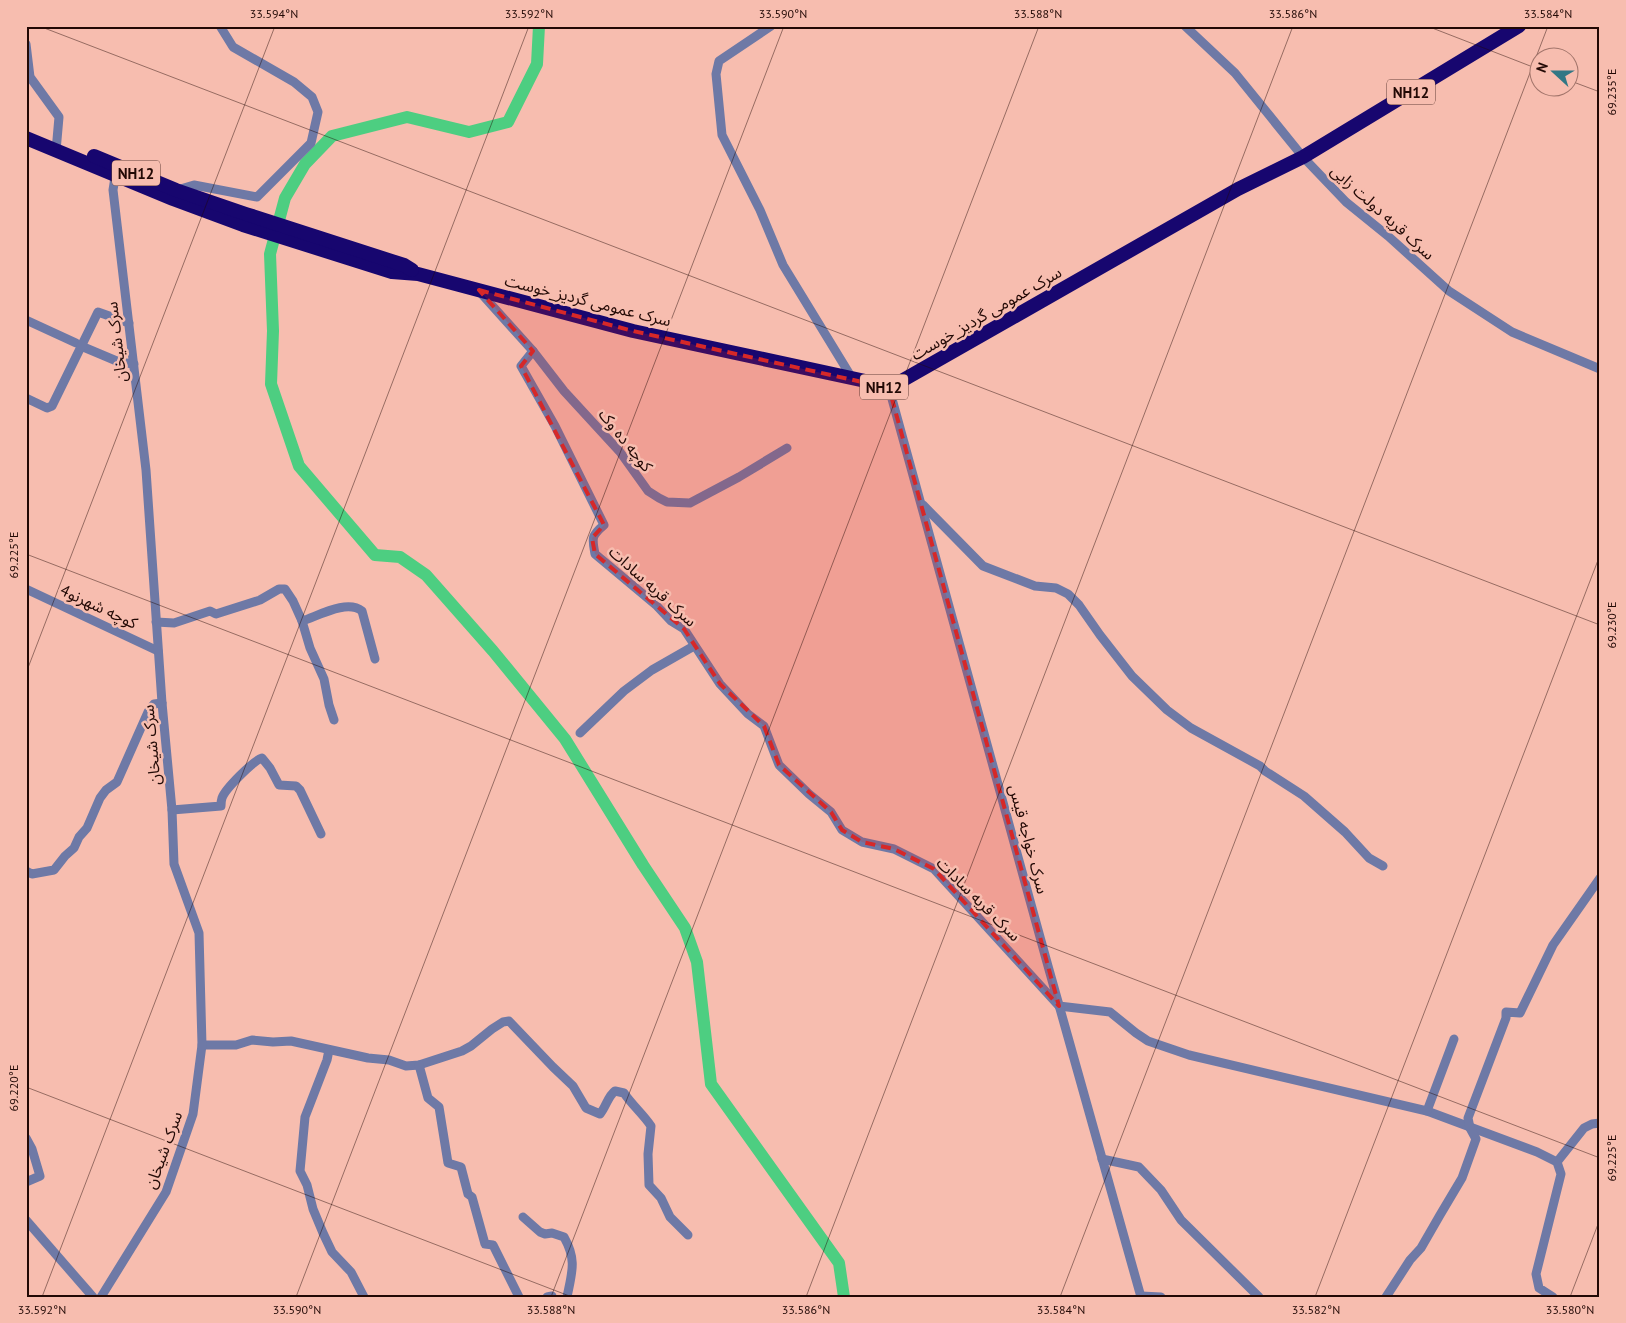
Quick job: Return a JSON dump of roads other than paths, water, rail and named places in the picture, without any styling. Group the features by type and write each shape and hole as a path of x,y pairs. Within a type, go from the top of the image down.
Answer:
{"highway":[{"name":"سرک عمومی گردیز_خوست","path":"116,170 172,200 311,241 392,272 418,274 651,335 852,378 889,388 959,350 1238,189 1303,157 1519,26"},
{"name":"سرک عمومی گردیز_خوست","path":"26,128 57,146"},
{"name":"سرک عمومی گردیز_خوست","path":"26,138 57,146 116,170 176,190 245,220"}],"street":[{"path":"176,190 194,185 257,197 311,143 318,112 312,97 294,82 233,47 220,26"},
{"path":"771,26 719,61 716,74 722,135 760,210 783,265 852,378"},
{"name":"سرک قریه دولت زایی","path":"1186,26 1235,73 1303,157 1346,202 1388,236 1449,291 1512,332 1600,369"},
{"path":"26,44 30,76 59,117 57,146"},
{"name":"سرک شیخان","path":"101,1297 166,1192 193,1114 202,1044 199,933 174,864 172,810 158,651 146,470 113,190 116,170"},
{"name":"کوچه ده وک","path":"479,290 533,351 564,391 620,452 648,491 667,502 690,502 739,477 787,448"},
{"path":"26,398 47,408 52,406 79,344 98,312 129,323"},
{"path":"26,320 116,361 134,364"},
{"name":"سرک قریه سادات","path":"533,351 521,366 555,426 604,525 592,538 595,554 684,629 720,684 748,714 764,726 779,765 831,812 842,830 862,842 894,849 934,870 1059,1006"},
{"name":"سرک خواجه قیس","path":"889,388 1141,1296"},
{"path":"921,504 983,566 1035,586 1056,588 1068,594 1079,605 1132,676 1167,710 1191,728 1260,766 1304,796 1345,832 1369,858 1383,866"},
{"name":"کوچه شهرنو4","path":"26,589 158,651"},
{"path":"156,622 174,623 210,611 216,614 260,600 279,589 285,589 302,621 310,648 324,679 328,705 334,720"},
{"path":"302,621 346,606 359,609 362,611 375,659"},
{"path":"580,733 624,692 652,670 694,646"},
{"path":"26,871 32,874 54,870 74,848 79,837 87,828 100,798 106,790 117,782 148,712 154,704 162,703"},
{"path":"172,810 221,806 222,797 233,783 256,760 262,758 270,768 279,786 296,786 300,790 322,834"},
{"path":"1386,1297 1410,1260 1421,1248 1462,1178 1476,1139 1470,1128 1468,1118 1506,1018 1506,1012 1520,1014 1553,945 1600,878"},
{"path":"1059,1006 1110,1012 1148,1040 1189,1055 1427,1111 1537,1152 1557,1162 1561,1174 1536,1274 1539,1288 1553,1297"},
{"path":"202,1044 236,1045 252,1040 291,1041 368,1058 389,1060 406,1066 462,1051 498,1025 509,1021 573,1086 586,1108 600,1114 611,1094 615,1091 624,1093 651,1126 648,1154 649,1185 661,1198 670,1217 688,1235"},
{"path":"1427,1111 1454,1039"},
{"path":"329,1050 305,1117 300,1171 307,1185 313,1209 332,1252 351,1272 364,1297"},
{"path":"419,1064 428,1098 439,1107 448,1163 461,1167 468,1194 472,1197 485,1244 493,1245 519,1297"},
{"path":"1557,1162 1584,1128 1600,1122"},
{"path":"26,1138 32,1149 40,1176 26,1182"},
{"path":"1102,1159 1140,1167 1161,1190 1181,1220 1259,1297"},
{"path":"523,1217 540,1232 564,1237 572,1250 572,1271 566,1297"},
{"path":"26,1220 94,1297"},
{"path":"1141,1296 1161,1297"}],"waterway":[{"path":"539,26 537,64 508,122 469,132 407,117 332,136 305,164 285,198 270,254 273,331 271,384 299,466 375,555 400,557 426,575 493,651 565,739 643,865 685,928 697,962 711,1084 839,1263 844,1297"}]}
